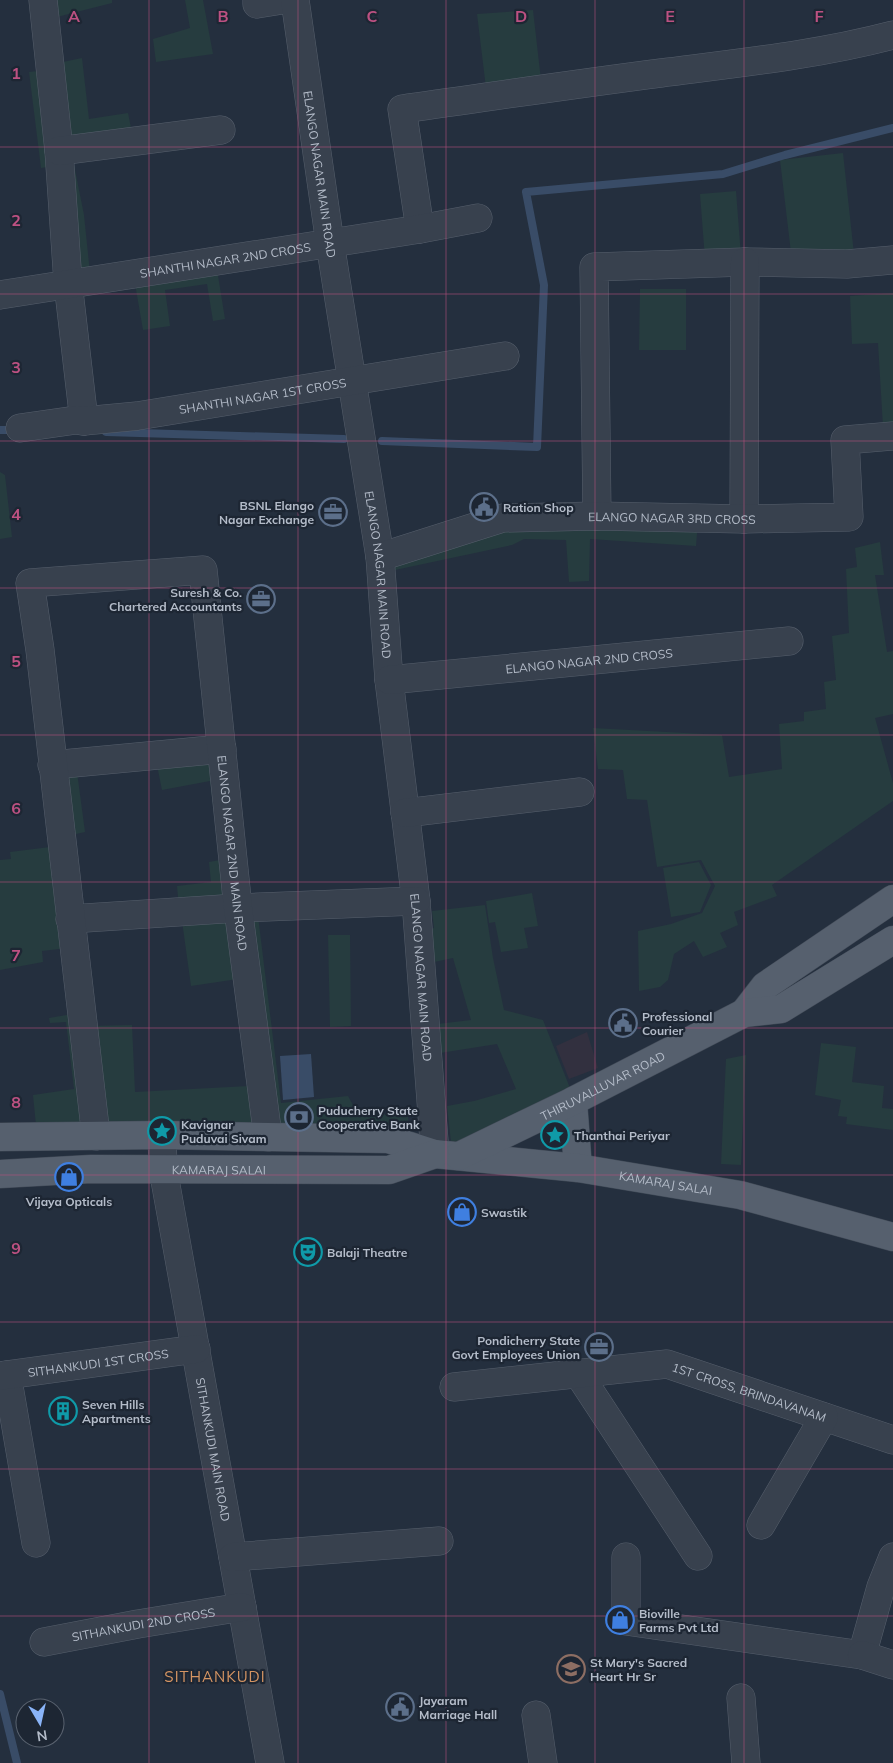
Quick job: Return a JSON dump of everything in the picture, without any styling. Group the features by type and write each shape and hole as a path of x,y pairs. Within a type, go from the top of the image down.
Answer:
{"main road":[{"name":"THIRUVALLUVAR ROAD","path":"744,1013 765,986 893,899"},
{"name":"THIRUVALLUVAR ROAD","path":"447,1155 573,1101 744,1013 781,1009 893,940"},
{"path":"573,1101 578,1168"},
{"name":"KAMARAJ SALAI","path":"0,1137 162,1135 388,1139 447,1155 578,1168 740,1195 893,1237"},
{"name":"KAMARAJ SALAI","path":"0,1174 91,1169 389,1170 447,1155"}],"street":[{"path":"43,0 59,151 68,283 84,421"},
{"name":"ELANGO NAGAR MAIN ROAD","path":"295,0 330,242 380,558 390,680 447,1155"},
{"path":"420,229 402,109 771,59 855,45 893,35"},
{"path":"59,151 222,130"},
{"name":"SHANTHI NAGAR 2ND CROSS","path":"0,295 420,229 478,218"},
{"path":"597,516 594,267 746,262 847,264 893,260"},
{"path":"744,518 746,262"},
{"name":"SHANTHI NAGAR 1ST CROSS","path":"20,428 76,420 84,421 137,416 505,356"},
{"name":"ELANGO NAGAR 3RD CROSS","path":"380,558 502,518 849,516 845,440 893,436"},
{"name":"ELANGO NAGAR 2ND MAIN ROAD","path":"52,765 40,650 30,583 204,570 238,908 268,1137"},
{"name":"ELANGO NAGAR 2ND CROSS","path":"390,680 789,641"},
{"path":"96,1136 52,765 222,749"},
{"path":"405,813 580,792"},
{"path":"70,919 238,908 416,901"},
{"name":"SITHANKUDI MAIN ROAD","path":"162,1135 163,1169 270,1763"},
{"name":"SITHANKUDI 1ST CROSS","path":"4,1375 196,1348"},
{"name":"1ST CROSS, BRINDAVANAM","path":"454,1387 667,1364 893,1440"},
{"path":"578,1373 698,1556"},
{"path":"4,1375 36,1543"},
{"path":"761,1525 824,1417"},
{"path":"233,1557 439,1542"},
{"path":"626,1557 626,1620 862,1655 893,1665"},
{"path":"862,1655 893,1557"},
{"name":"SITHANKUDI 2ND CROSS","path":"44,1642 242,1607"},
{"path":"741,1698 746,1763"},
{"path":"536,1715 543,1763"}],"shaded area":[{"path":"587,1032 598,1068 569,1079 556,1046"}],"green space":[{"path":"48,0 112,0 112,3 49,19"},
{"path":"185,0 203,0 213,54 156,62 153,39 190,28"},
{"path":"533,10 541,80 486,88 477,14"},
{"path":"82,58 89,119 128,113 132,133 65,142 53,64"},
{"path":"46,70 53,166 41,168 29,72"},
{"path":"843,153 854,254 792,261 780,160"},
{"path":"73,160 84,215 90,273 72,277"},
{"path":"736,191 741,256 705,259 700,194"},
{"path":"216,263 225,319 213,321 207,284 165,290 170,326 143,330 134,278"},
{"path":"640,289 686,289 686,350 639,350"},
{"path":"893,293 893,426 883,427 878,343 852,344 850,296"},
{"path":"0,472 5,475 12,537 0,539"},
{"path":"698,522 696,546 590,539 589,581 569,582 566,540 524,539 512,545 395,570 391,557 498,523"},
{"path":"880,542 884,575 875,575 887,652 893,651 893,714 875,718 893,783 893,801 772,885 777,896 734,912 738,925 720,933 727,947 703,957 694,941 674,954 668,980 660,987 639,991 638,931 671,924 702,913 715,886 701,860 657,867 647,800 627,799 623,770 598,769 593,728 722,735 729,777 782,769 779,724 804,721 804,712 826,709 824,682 836,680 832,636 849,633 846,569 857,567 855,548"},
{"path":"219,753 234,905 179,908 177,886 211,882 209,862 220,860 210,781 162,790 157,765 77,772 85,832 67,836 56,769"},
{"path":"58,846 68,948 42,951 43,962 0,970 0,860 11,859 10,852"},
{"path":"699,862 711,885 700,912 671,917 663,868"},
{"path":"532,893 538,926 524,928 528,948 501,952 495,922 489,923 486,901"},
{"path":"485,905 493,958 504,1010 543,1020 572,1093 452,1151 447,1106 474,1101 516,1089 497,1044 440,1053 437,1024 471,1020 453,958 425,964 422,932 434,928 432,911"},
{"path":"245,915 258,916 281,1103 348,1096 359,1116 408,1113 409,1139 270,1134"},
{"path":"230,919 238,979 191,986 182,921"},
{"path":"328,935 350,935 351,1026 330,1027"},
{"path":"78,1013 94,1134 37,1135 33,1095 74,1089 66,1022 50,1023 49,1018"},
{"path":"132,1025 135,1092 249,1086 255,1131 101,1130 89,1026"},
{"path":"821,1043 856,1047 852,1082 884,1086 882,1108 893,1109 893,1130 846,1124 847,1117 838,1116 841,1100 815,1095"},
{"path":"746,1055 741,1165 721,1164 726,1059"}],"water":[{"path":"311,1054 314,1097 283,1100 280,1056"}],"waterway":[{"path":"382,441 537,447 544,285 526,192 723,174 785,155 893,128"},
{"path":"0,430 15,430"},
{"path":"106,432 344,439"},
{"path":"0,1694 17,1763"}],"place":[{"name":"Ration Shop","path":"484,507"},
{"name":"BSNL Elango Nagar Exchange","path":"333,512"},
{"name":"Suresh & Co. Chartered Accountants","path":"261,599"},
{"name":"Professional Courier","path":"623,1023"},
{"name":"Puducherry State Cooperative Bank","path":"299,1117"},
{"name":"Kavignar Puduvai Sivam","path":"162,1131"},
{"name":"Thanthai Periyar","path":"555,1135"},
{"name":"Vijaya Opticals","path":"69,1177"},
{"name":"Swastik","path":"462,1212"},
{"name":"Balaji Theatre","path":"308,1252"},
{"name":"Pondicherry State Govt Employees Union","path":"599,1347"},
{"name":"Seven Hills Apartments","path":"63,1411"},
{"name":"Bioville Farms Pvt Ltd","path":"620,1620"},
{"name":"St Mary's Sacred Heart Hr Sr","path":"571,1669"},
{"name":"Jayaram Marriage Hall","path":"400,1707"}],"district":[{"name":"SITHANKUDI","path":"215,1676"}]}
